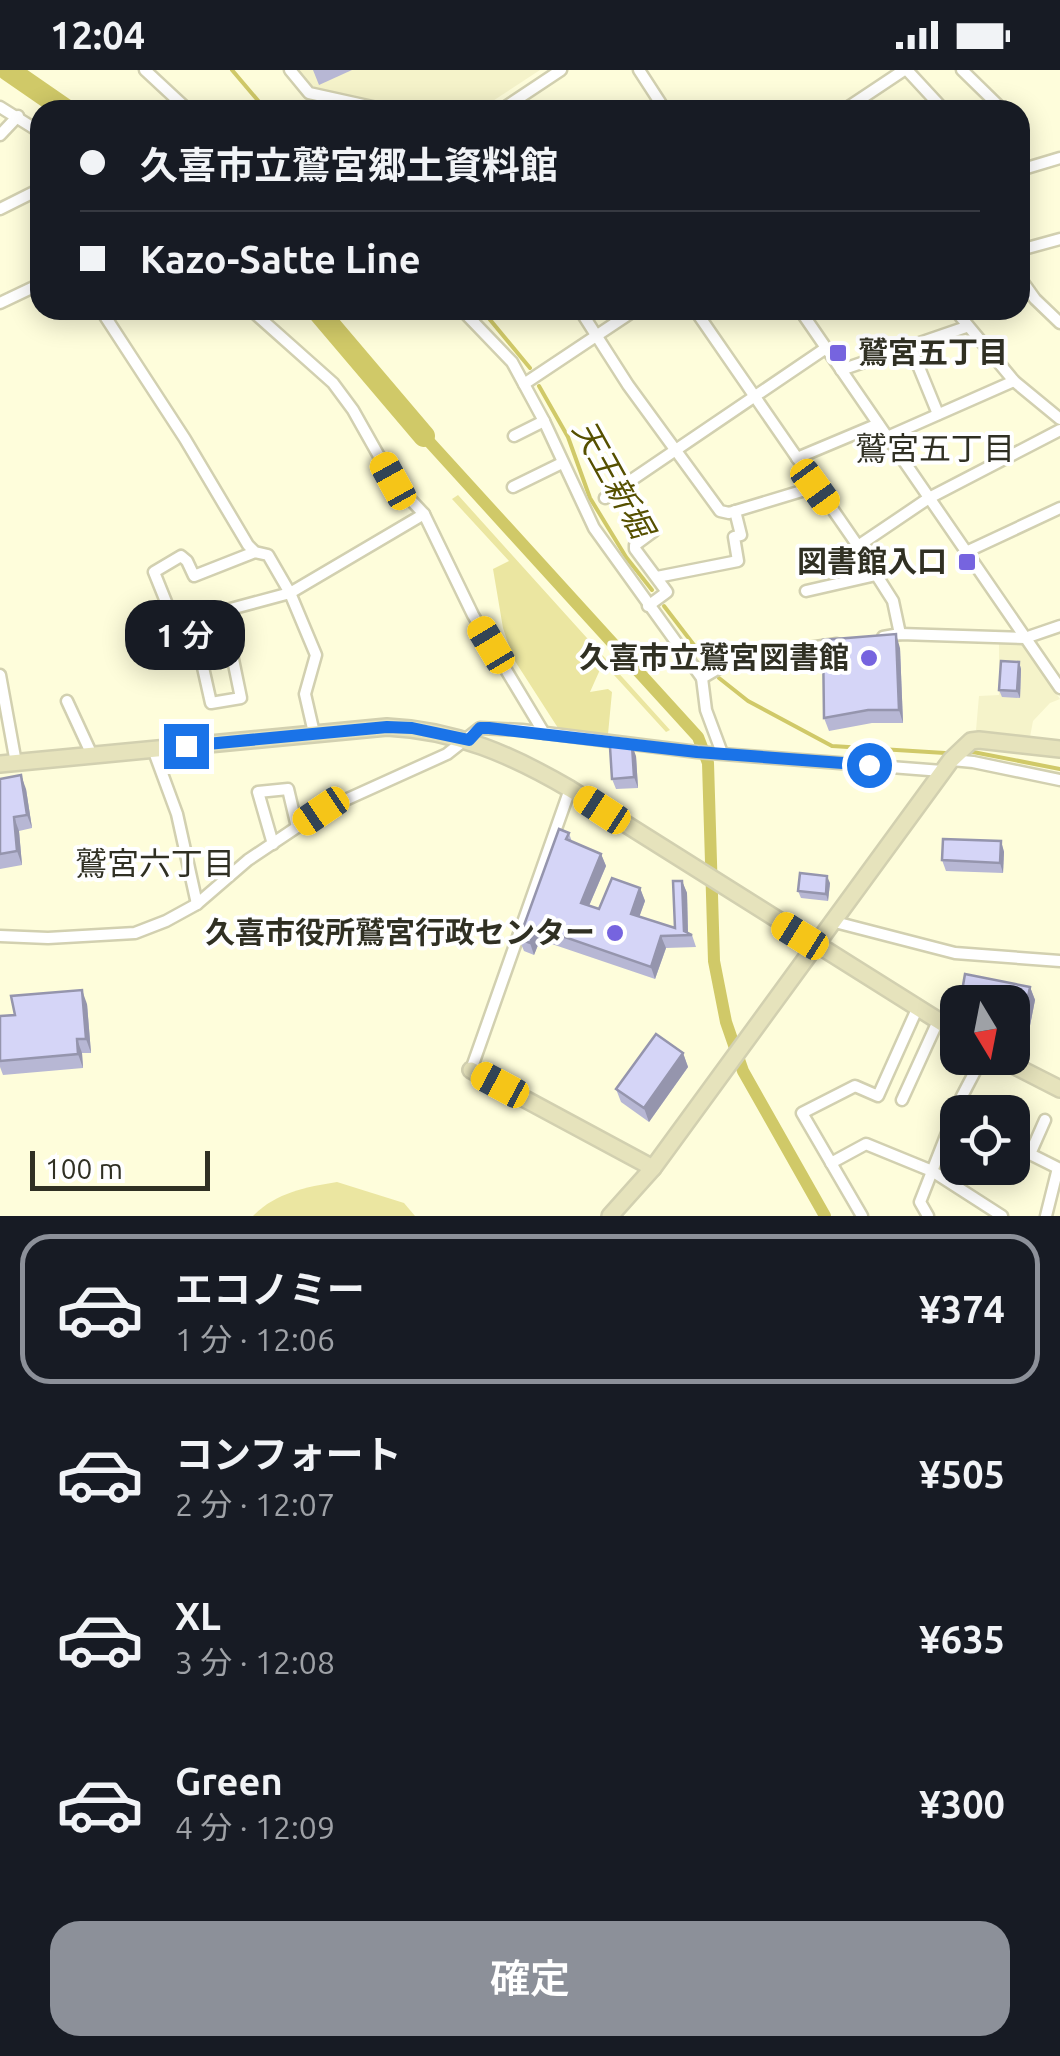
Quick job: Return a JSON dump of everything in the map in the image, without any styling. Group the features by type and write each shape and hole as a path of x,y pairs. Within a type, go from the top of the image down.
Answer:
{"main road":[{"path":"8,764 412,728 469,740 532,766 938,1021"},
{"path":"610,1216 653,1168 830,921 947,766 971,741 1060,750"},
{"path":"471,1070 653,1168"},
{"path":"1030,1074 1060,1089"}],"street":[{"path":"145,70 177,100"},
{"path":"290,70 309,93 341,100"},
{"path":"516,100 561,70"},
{"path":"639,70 658,100"},
{"path":"859,100 905,70 934,100"},
{"path":"962,70 993,100"},
{"path":"0,106 30,125"},
{"path":"0,135 18,116"},
{"path":"1030,167 1060,158"},
{"path":"0,209 30,194"},
{"path":"1030,247 1060,238"},
{"path":"0,302 30,288"},
{"path":"1030,293 1060,323"},
{"path":"106,320 255,552"},
{"path":"262,320 332,383 353,410 393,481 424,514 473,615 544,733"},
{"path":"472,320 509,358 544,421 594,528 702,678 718,753"},
{"path":"587,320 720,511 735,511 815,487"},
{"path":"524,384 621,320"},
{"path":"702,320 893,601 900,634"},
{"path":"807,320 1060,688"},
{"path":"962,320 1014,381 1060,420"},
{"path":"841,370 966,326"},
{"path":"605,498 826,348"},
{"path":"911,348 938,414"},
{"path":"887,436 1014,381"},
{"path":"514,436 544,421"},
{"path":"798,458 878,424"},
{"path":"858,546 929,498 1060,430"},
{"path":"513,487 562,463"},
{"path":"624,487 654,531 634,545 667,592 648,606"},
{"path":"966,552 1060,508"},
{"path":"657,577 738,561 734,536 741,535 735,511"},
{"path":"157,636 223,611 290,593 424,514"},
{"path":"177,629 154,572 181,556 194,576 255,552 268,555 290,593 316,655 305,694 314,734"},
{"path":"806,591 876,575"},
{"path":"193,623 211,702 241,698 223,611"},
{"path":"871,639 900,634 1025,638 1060,626"},
{"path":"702,678 736,658 857,642"},
{"path":"0,675 8,764"},
{"path":"66,701 92,755"},
{"path":"0,936 48,938 135,933 197,904 248,860 335,804 447,754 480,728 697,752 947,766 974,762 1060,780"},
{"path":"153,749 177,814 197,904"},
{"path":"273,844 258,792 288,789 297,828"},
{"path":"471,1070 570,789"},
{"path":"830,921 955,954 1060,962"},
{"path":"862,1216 802,1114 855,1086 878,1096 918,1008"},
{"path":"902,1100 938,1021"},
{"path":"928,1216 920,1202 973,1075"},
{"path":"1045,1120 1030,1154 1059,1168 1046,1216"},
{"path":"831,1163 866,1144 932,1171 1002,1216"}],"shaded area":[{"path":"297,70 540,70 494,100 371,100 307,86"},
{"path":"458,495 670,730 666,732 603,663 590,692 612,692 608,734 558,728 513,658 503,628 493,569 509,561 452,499"},
{"path":"999,641 1022,641 1060,699 1050,703 1033,721 1030,737 976,730 979,696 999,695"},
{"path":"337,1182 404,1203 415,1216 253,1216 281,1196"}],"building":[{"path":"896,634 899,710 868,710 824,718 823,640"},
{"path":"1001,661 1019,662 1017,691 999,690"},
{"path":"632,745 634,777 612,779 610,747"},
{"path":"21,775 27,815 14,817 17,851 0,854 0,779"},
{"path":"559,829 569,833 566,839 601,854 581,903 599,909 612,878 640,888 631,914 675,928 673,881 682,881 684,931 692,935 661,936 651,967 536,927 530,943 519,939"},
{"path":"943,839 1001,841 1000,863 942,860"},
{"path":"800,873 827,876 826,894 798,891"},
{"path":"965,974 1020,985 963,985"},
{"path":"82,990 86,1039 77,1039 78,1054 0,1061 0,1016 15,1015 11,996"},
{"path":"656,1034 683,1053 644,1108 616,1089"}],"waterway":[{"path":"8,70 52,100"},
{"name":"天王新堀","path":"232,70 258,100"},
{"path":"325,320 424,436"},
{"name":"天王新堀","path":"490,320 530,368"},
{"name":"天王新堀","path":"539,386 568,437 590,498 626,557 652,590"},
{"path":"424,436 698,737 708,763 714,961 726,1022 743,1071 825,1216"},
{"name":"天王新堀","path":"664,606 707,662"},
{"name":"天王新堀","path":"719,678 748,701 832,746 945,753"},
{"name":"天王新堀","path":"973,752 1060,769"}],"place":[{"name":"鷲宮五丁目","path":"838,353"},
{"name":"図書館入口","path":"967,562"},
{"name":"久喜市立鷲宮図書館","path":"869,658"},
{"name":"久喜市役所鷲宮行政センター","path":"615,933"}],"district":[{"name":"鷲宮五丁目","path":"935,449"},
{"name":"鷲宮六丁目","path":"155,864"}],"route":[{"path":"186,746 387,727 469,740 480,728 489,728 697,752 869,765"}]}
